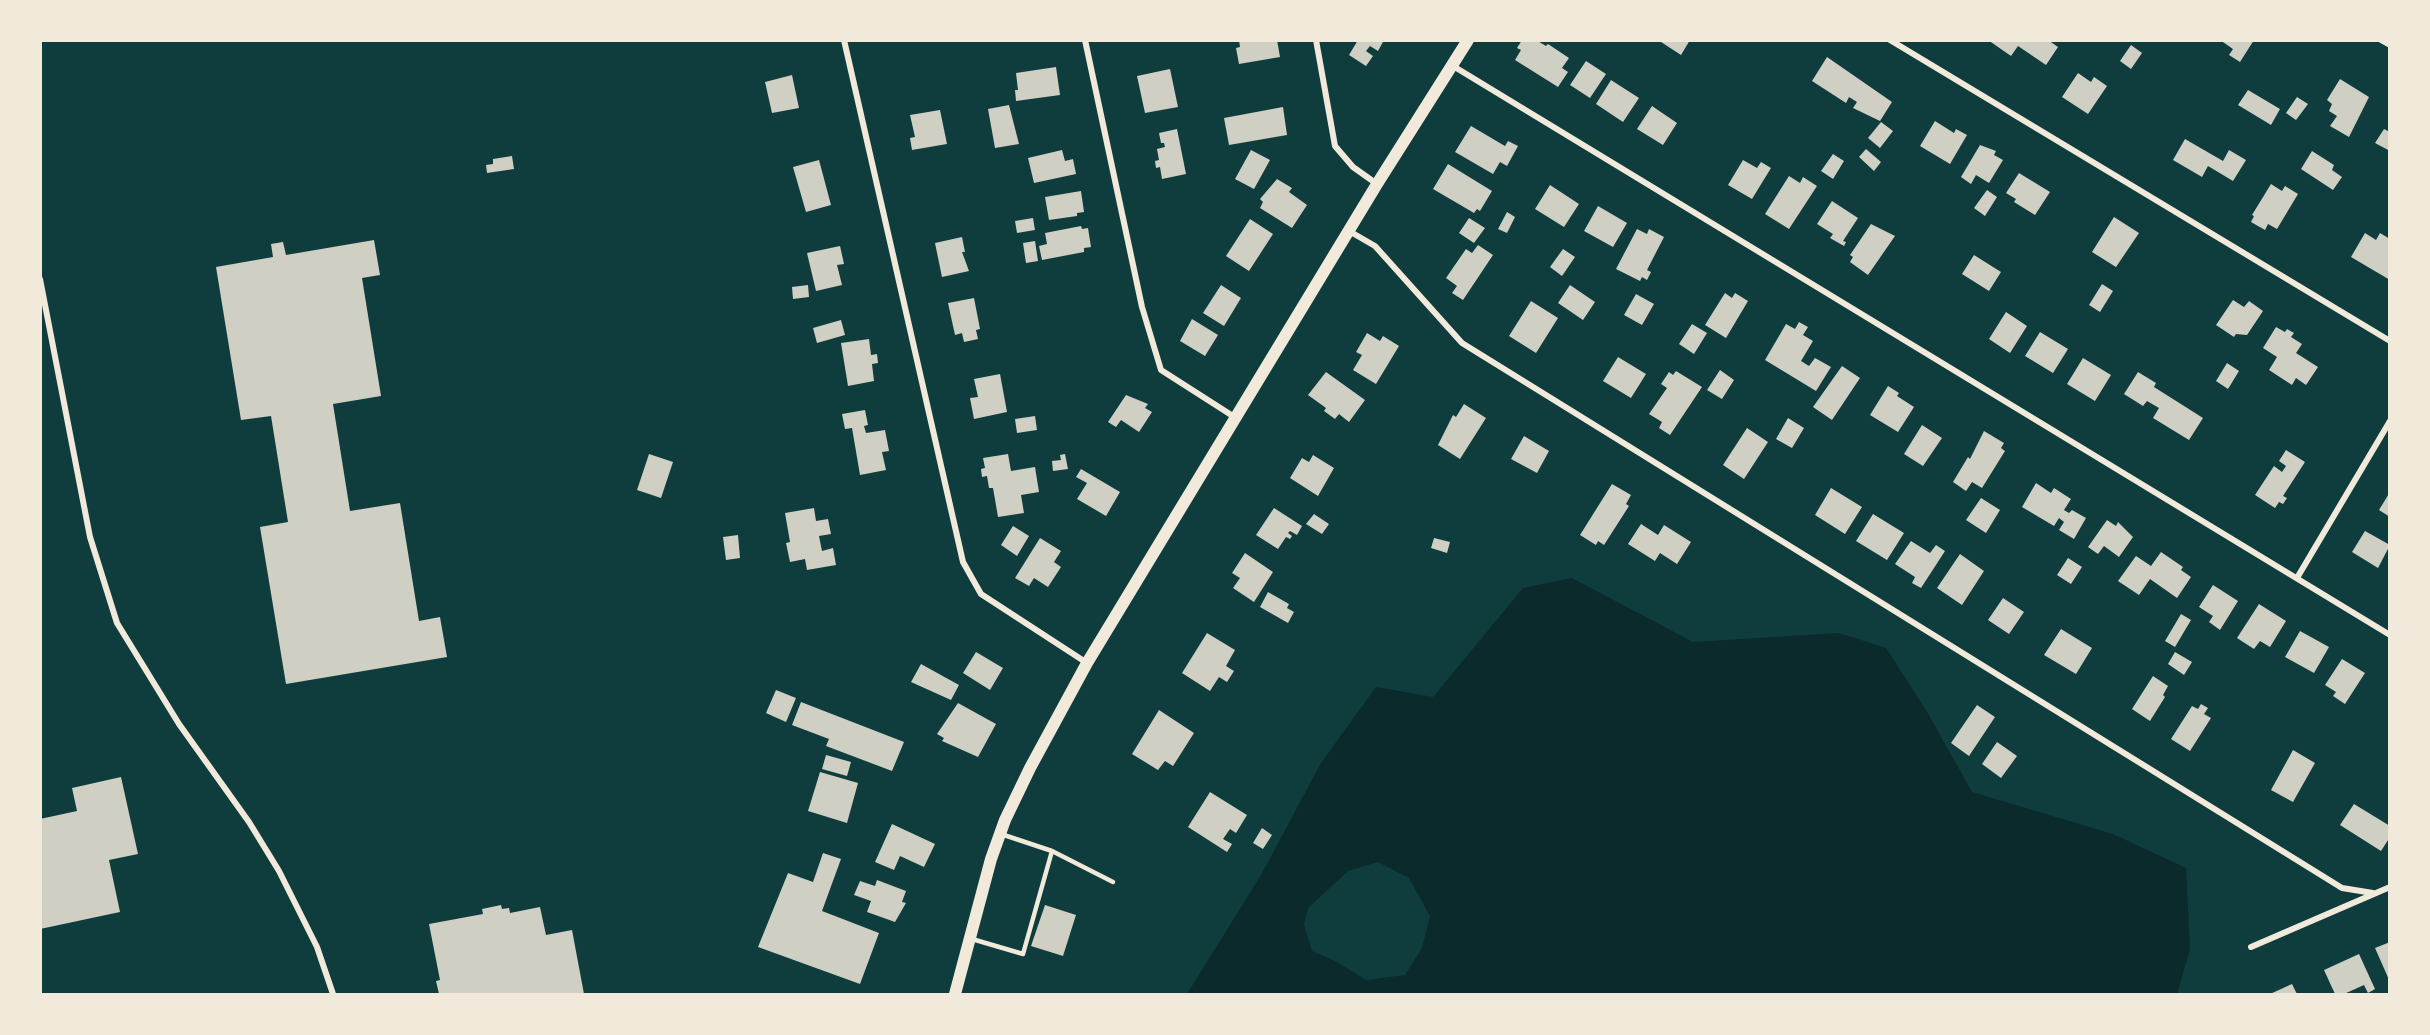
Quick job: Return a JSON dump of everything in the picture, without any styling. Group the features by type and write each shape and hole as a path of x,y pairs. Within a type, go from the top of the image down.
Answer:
{"main road":[{"path":"956,994 1000,834 1030,768 1087,663 1377,184 1468,40"}],"street":[{"path":"844,40 963,562 981,594 1087,663"},
{"path":"1085,40 1142,307 1161,370 1236,418"},
{"path":"1316,40 1335,146 1353,168 1377,184"},
{"path":"1890,40 2390,341"},
{"path":"2381,40 2390,45"},
{"path":"1453,66 2390,635"},
{"path":"1349,231 1375,246 1462,343 2342,888 2373,893"},
{"path":"40,279 90,537 117,623 179,724 249,822 279,871 317,947 333,994"},
{"path":"2297,578 2390,421"},
{"path":"2251,947 2345,909 2373,893 2390,887"}],"lane":[{"path":"1000,834 1052,851 1113,882"},
{"path":"970,938 1023,954 1052,851"}],"water":[{"path":"1572,578 1693,642 1839,633 1886,648 1926,710 1972,792 2113,834 2186,868 2190,949 2177,994 1187,994 1261,875 1321,763 1376,687 1433,697 1523,588","holes":["1378,862 1409,878 1430,916 1422,948 1405,975 1366,980 1337,962 1312,951 1304,925 1308,908 1348,871"]}],"building":[{"path":"1239,40 1277,40 1280,57 1239,64 1236,48 1240,47"},
{"path":"1358,40 1384,40 1378,51 1370,46 1366,51 1373,56 1366,66 1349,55"},
{"path":"1522,40 1536,40 1546,46 1548,44 1569,58 1562,68 1568,72 1558,87 1515,60 1521,50 1517,48"},
{"path":"1658,40 1690,40 1681,55"},
{"path":"1988,40 2048,40 2058,47 2046,65 2018,46 2011,56"},
{"path":"2220,40 2254,40 2240,62 2229,55 2233,49"},
{"path":"2131,45 2142,53 2131,69 2120,61"},
{"path":"1827,57 1892,102 1880,121 1853,108 1857,102 1849,97 1846,103 1812,81"},
{"path":"1586,61 1606,74 1590,98 1570,85"},
{"path":"1056,67 1060,95 1016,101 1015,90 1018,90 1016,73"},
{"path":"1170,69 1178,107 1145,113 1137,76"},
{"path":"2078,73 2091,82 2094,77 2107,86 2088,114 2062,97"},
{"path":"792,75 799,108 772,113 765,82"},
{"path":"2340,79 2369,97 2349,137 2330,126 2337,116 2329,111 2332,104 2327,100"},
{"path":"1611,80 1639,98 1623,122 1596,104"},
{"path":"2248,90 2280,109 2271,125 2238,105"},
{"path":"2297,97 2308,104 2296,120 2286,113"},
{"path":"1009,105 1019,144 995,148 988,109"},
{"path":"1652,106 1677,123 1663,145 1637,129"},
{"path":"1283,107 1287,135 1229,145 1224,118"},
{"path":"940,110 947,144 912,150 910,138 915,137 910,115"},
{"path":"1935,121 1954,133 1956,129 1967,135 1950,164 1920,146"},
{"path":"1881,122 1893,131 1880,148 1868,138"},
{"path":"1471,126 1505,146 1508,141 1518,146 1507,166 1500,162 1493,174 1455,152"},
{"path":"1177,129 1186,174 1162,179 1160,167 1156,168 1155,161 1159,160 1157,149 1165,147 1164,143 1161,143 1159,133"},
{"path":"2384,129 2390,132 2390,151 2375,143"},
{"path":"2185,139 2223,161 2229,150 2246,160 2233,181 2208,166 2202,177 2173,160"},
{"path":"1980,145 1996,151 1994,155 2003,160 1989,183 1976,175 1971,184 1961,177"},
{"path":"1866,149 1881,162 1874,171 1859,157"},
{"path":"1062,150 1065,161 1073,159 1076,174 1034,183 1028,158"},
{"path":"1251,150 1270,160 1254,189 1235,179"},
{"path":"2312,151 2334,165 2332,170 2342,177 2333,190 2301,169"},
{"path":"1833,154 1844,161 1833,179 1821,171"},
{"path":"512,156 514,169 487,173 486,165 493,164 493,159"},
{"path":"819,160 831,205 806,212 793,167"},
{"path":"1743,160 1757,168 1761,162 1771,168 1752,199 1728,185"},
{"path":"1448,164 1492,191 1480,211 1477,209 1474,213 1433,189"},
{"path":"2019,173 2050,192 2035,215 2014,202 2016,199 2006,193"},
{"path":"1789,176 1800,183 1803,177 1817,186 1789,229 1765,214"},
{"path":"1277,179 1292,188 1289,192 1307,205 1292,228 1260,208 1263,202 1260,199"},
{"path":"2271,184 2282,191 2285,186 2298,194 2277,229 2268,224 2265,230 2251,222 2254,216 2252,215"},
{"path":"1550,185 1579,204 1564,227 1535,209"},
{"path":"1987,190 1997,197 1985,216 1974,208"},
{"path":"1081,191 1084,212 1077,213 1077,216 1049,220 1045,197"},
{"path":"1832,201 1858,218 1843,241 1846,242 1844,246 1830,238 1833,234 1817,224"},
{"path":"1598,206 1627,223 1613,247 1584,231"},
{"path":"1507,212 1515,217 1507,233 1498,229"},
{"path":"2114,217 2139,233 2116,267 2092,252"},
{"path":"1033,218 1035,230 1017,233 1015,221"},
{"path":"1469,218 1485,228 1474,243 1459,233"},
{"path":"1250,219 1273,234 1249,271 1226,256"},
{"path":"1871,224 1895,236 1868,275 1850,262 1853,257 1850,255"},
{"path":"1081,226 1082,229 1088,228 1091,247 1084,248 1084,252 1042,260 1039,246 1047,244 1045,233"},
{"path":"1637,229 1647,234 1649,229 1664,237 1647,270 1651,272 1647,280 1642,277 1640,281 1616,269"},
{"path":"2365,233 2376,240 2380,233 2390,239 2390,280 2351,257"},
{"path":"962,237 965,252 962,252 969,271 942,277 935,243"},
{"path":"374,240 380,275 362,278 381,396 333,404 350,511 400,503 419,621 440,617 447,657 286,684 260,527 288,522 271,416 241,420 216,267 273,257 271,244 283,242 286,255"},
{"path":"1035,241 1038,261 1026,263 1023,243"},
{"path":"1478,245 1493,255 1463,300 1452,293 1457,286 1446,278 1466,249 1472,253"},
{"path":"840,246 844,264 837,265 842,285 816,291 807,253"},
{"path":"1563,249 1575,257 1562,276 1550,267"},
{"path":"1974,255 2001,272 1989,291 1962,274"},
{"path":"2102,284 2113,291 2100,312 2089,305"},
{"path":"808,285 809,297 793,299 792,287"},
{"path":"1221,285 1241,298 1224,326 1203,313"},
{"path":"1570,285 1595,302 1583,320 1558,303"},
{"path":"1725,293 1732,298 1735,293 1748,301 1726,338 1705,325"},
{"path":"1636,294 1654,304 1642,325 1624,315"},
{"path":"974,298 980,329 976,330 978,339 964,342 962,333 955,335 948,303"},
{"path":"2233,300 2244,307 2249,301 2263,311 2247,335 2236,334 2234,337 2216,325"},
{"path":"1531,301 1558,318 1536,353 1509,336"},
{"path":"2006,312 2027,326 2010,353 1989,339"},
{"path":"1192,319 1218,335 1205,356 1180,341"},
{"path":"841,320 845,335 817,343 813,328"},
{"path":"1799,322 1808,327 1803,335 1813,341 1801,361 1809,366 1815,358 1831,367 1816,391 1765,360 1786,324 1795,329"},
{"path":"1692,324 1707,333 1694,354 1679,344"},
{"path":"2276,327 2285,332 2287,329 2294,333 2291,337 2302,344 2296,353 2318,367 2306,385 2296,378 2292,385 2269,370 2277,357 2263,348"},
{"path":"2040,332 2068,349 2053,373 2025,356"},
{"path":"1367,333 1380,341 1383,336 1399,346 1376,384 1353,370 1362,355 1356,352"},
{"path":"869,339 871,355 877,354 878,363 872,364 874,381 848,386 841,343"},
{"path":"1618,357 1646,374 1631,398 1603,381"},
{"path":"2083,358 2111,375 2095,401 2067,384"},
{"path":"2227,363 2239,371 2228,389 2216,381"},
{"path":"1842,366 1860,378 1832,420 1813,407"},
{"path":"1720,370 1734,380 1722,399 1707,390"},
{"path":"1676,371 1702,387 1670,435 1659,428 1662,422 1649,414 1667,388 1661,384 1669,372 1673,375"},
{"path":"1326,372 1365,400 1349,422 1339,414 1335,419 1324,411 1326,408 1308,395"},
{"path":"2138,372 2156,383 2154,387 2203,418 2189,440 2153,418 2159,408 2147,401 2143,406 2124,394"},
{"path":"1000,374 1007,412 974,419 970,398 978,397 974,379"},
{"path":"1888,386 1899,393 1897,396 1914,407 1898,432 1870,415"},
{"path":"1126,395 1148,404 1145,408 1152,412 1139,432 1121,420 1116,427 1108,422"},
{"path":"1464,404 1486,418 1460,459 1438,445 1453,415 1456,417"},
{"path":"865,410 868,425 864,426 866,433 885,430 889,451 882,452 886,470 860,475 852,428 845,429 842,414"},
{"path":"1035,416 1037,430 1017,433 1015,419"},
{"path":"1788,418 1804,428 1792,448 1776,439"},
{"path":"1922,425 1942,438 1923,466 1904,454"},
{"path":"1747,428 1768,442 1744,479 1723,465"},
{"path":"1984,431 2004,443 2001,448 2005,451 1982,488 1972,482 1966,491 1953,482 1968,457 1970,459"},
{"path":"1524,436 1549,451 1537,473 1511,459"},
{"path":"2286,450 2305,462 2283,496 2287,498 2283,504 2279,502 2275,508 2255,495 2274,466 2282,472 2286,466 2279,461"},
{"path":"649,454 673,462 661,498 637,490"},
{"path":"1008,454 1011,471 1035,467 1039,492 1021,495 1024,513 998,517 993,488 989,488 987,476 982,477 981,469 985,468 983,458"},
{"path":"1065,454 1068,469 1053,471 1052,461 1061,460 1060,455"},
{"path":"1313,455 1334,468 1318,496 1290,478 1302,458 1309,462"},
{"path":"1081,469 1120,492 1106,516 1077,499 1087,483 1076,477"},
{"path":"2036,483 2051,493 2054,488 2071,499 2064,510 2069,513 2072,510 2086,518 2074,539 2059,530 2064,522 2059,518 2054,526 2022,507"},
{"path":"1612,484 1631,495 1626,504 1629,506 1604,545 1598,541 1596,545 1580,535"},
{"path":"1831,488 1862,507 1845,534 1815,515"},
{"path":"2390,492 2390,517 2379,510"},
{"path":"1981,498 2000,510 1986,533 1966,520"},
{"path":"814,508 816,521 828,519 831,534 819,536 822,551 833,548 836,565 807,570 805,559 790,562 786,543 790,542 785,513"},
{"path":"1274,508 1302,526 1297,535 1290,531 1288,533 1292,536 1290,539 1286,537 1278,549 1256,535"},
{"path":"1314,514 1329,524 1322,534 1306,524"},
{"path":"1873,514 1904,533 1887,560 1856,541"},
{"path":"2107,520 2116,526 2118,522 2133,537 2119,557 2104,546 2098,554 2088,547"},
{"path":"1641,524 1658,535 1664,525 1691,542 1677,564 1660,553 1655,561 1628,544"},
{"path":"1013,526 1029,536 1017,556 1001,545"},
{"path":"2365,531 2390,545 2378,568 2352,552"},
{"path":"738,535 740,558 726,560 723,537"},
{"path":"1040,538 1061,551 1054,562 1061,567 1048,587 1034,578 1029,586 1015,578"},
{"path":"1434,538 1450,542 1447,553 1431,548"},
{"path":"1911,541 1930,553 1936,545 1945,551 1921,588 1912,583 1915,577 1895,564"},
{"path":"2161,552 2183,567 2181,570 2191,577 2177,598 2150,579 2139,595 2118,581 2136,556 2151,566"},
{"path":"1245,553 1273,572 1254,602 1233,588 1240,578 1232,573"},
{"path":"1960,554 1984,571 1962,605 1937,588"},
{"path":"2068,558 2082,567 2071,584 2057,575"},
{"path":"2213,585 2238,601 2220,630 2209,622 2213,616 2199,607"},
{"path":"1268,592 1289,604 1287,608 1294,612 1288,623 1260,607"},
{"path":"2003,598 2024,612 2009,634 1988,620"},
{"path":"2259,604 2286,621 2270,647 2260,641 2254,649 2237,638"},
{"path":"2181,614 2191,620 2175,647 2165,641"},
{"path":"2061,629 2092,648 2076,674 2044,655"},
{"path":"2300,631 2329,647 2314,673 2285,657"},
{"path":"1207,633 1235,650 1226,666 1234,671 1227,682 1219,677 1210,691 1182,673"},
{"path":"976,652 1003,668 990,690 963,673"},
{"path":"2175,652 2192,662 2184,675 2168,664"},
{"path":"2342,659 2365,673 2345,704 2333,696 2336,692 2325,685"},
{"path":"921,664 959,685 951,700 911,682"},
{"path":"2153,676 2168,686 2163,695 2165,697 2150,721 2132,709"},
{"path":"776,690 796,698 786,722 766,713"},
{"path":"801,702 904,742 892,771 826,746 829,739 792,725"},
{"path":"958,703 996,724 978,757 942,741 944,738 937,734"},
{"path":"2201,704 2208,708 2204,714 2211,718 2190,751 2171,739 2192,706 2198,709"},
{"path":"1977,705 1995,717 1969,756 1951,743"},
{"path":"1159,710 1194,733 1173,766 1165,761 1158,770 1132,754"},
{"path":"1997,742 2017,756 2001,778 1982,764"},
{"path":"2293,750 2315,763 2293,802 2271,790"},
{"path":"826,755 851,762 847,776 822,769"},
{"path":"820,772 858,783 847,823 808,811"},
{"path":"121,777 138,854 109,860 120,912 40,929 40,819 77,811 72,788"},
{"path":"1210,792 1247,815 1236,833 1230,829 1223,839 1232,844 1227,852 1188,827"},
{"path":"2354,804 2390,826 2390,837 2381,851 2340,825"},
{"path":"892,824 935,844 924,867 900,856 894,870 875,862"},
{"path":"1262,828 1272,835 1263,849 1253,843"},
{"path":"823,853 841,859 822,911 879,933 860,984 758,947 788,873 813,882"},
{"path":"877,880 906,891 902,902 906,903 895,922 867,912 871,901 854,895 860,881 875,886"},
{"path":"501,905 502,909 509,908 510,913 540,907 546,935 572,930 584,994 439,994 436,981 440,980 429,924 483,914 482,909"},
{"path":"1045,905 1076,915 1063,956 1031,946"},
{"path":"2390,942 2390,982 2375,948"},
{"path":"2359,954 2375,989 2368,993 2364,985 2344,994 2335,994 2324,970"},
{"path":"2292,984 2297,994 2270,994"}]}
